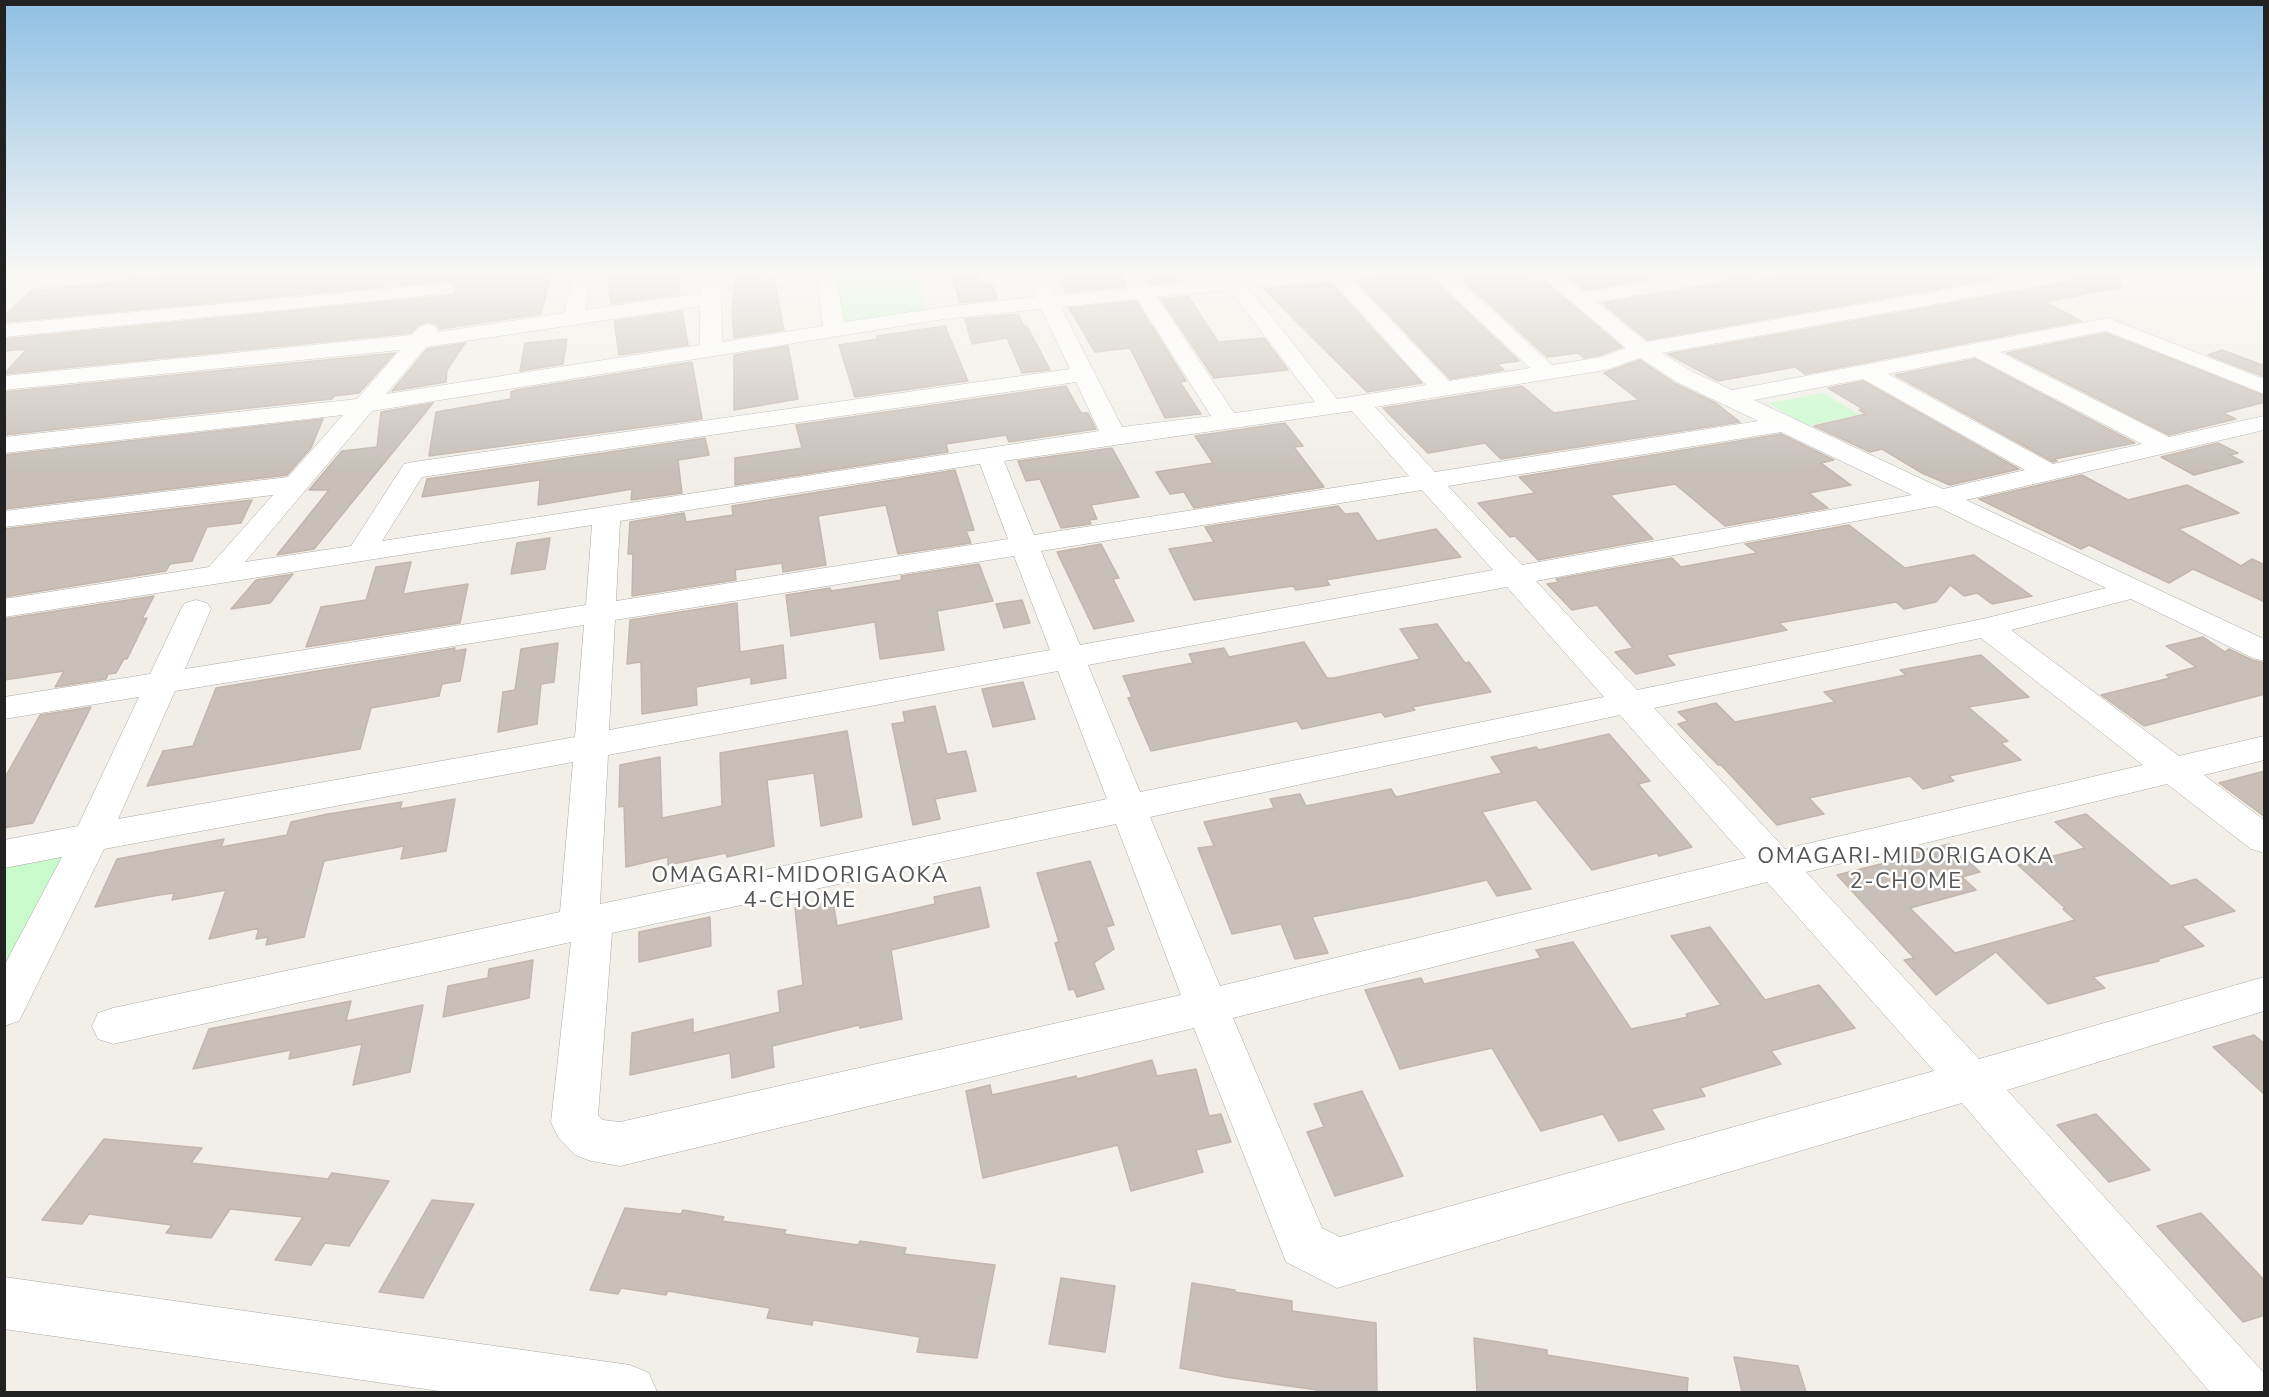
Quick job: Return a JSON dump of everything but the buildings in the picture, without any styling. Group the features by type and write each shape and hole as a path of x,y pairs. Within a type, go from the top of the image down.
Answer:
{"street":[{"path":"4,383 428,340"},
{"path":"711,340 711,350"},
{"path":"4,445 365,405 775,340"},
{"path":"1066,340 1114,436"},
{"path":"1175,340 1227,421"},
{"path":"1286,340 1344,405 1428,480 1516,575 1971,1081 2245,1392"},
{"path":"1398,340 1443,389"},
{"path":"1512,340 1547,372"},
{"path":"1629,340 1685,377 2265,651"},
{"path":"4,608 1114,436 1344,405 1606,363 1641,350 1696,340"},
{"path":"1730,398 2023,340"},
{"path":"2148,340 2265,387"},
{"path":"218,575 422,341"},
{"path":"1977,349 2166,446"},
{"path":"1867,372 2048,472"},
{"path":"361,552 413,470 1082,374"},
{"path":"4,854 1943,497 2265,423"},
{"path":"4,708 599,611 1784,424"},
{"path":"989,455 1207,1007 1304,1245 1337,1263 2265,994"},
{"path":"4,519 296,484"},
{"path":"607,514 599,611 586,923 574,1122 591,1140 620,1144 1207,1007 1777,865 2265,748"},
{"path":"113,1026 586,923 1987,627 2136,589"},
{"path":"4,1008 91,838 196,609"},
{"path":"1987,627 2265,839"},
{"path":"4,1303 630,1392"}],"green space":[{"path":"1823,393 1860,415 1807,426 1768,403"},
{"path":"91,838 5,1008 5,854"}],"district":[{"name":"OMAGARI-MIDORIGAOKA 2-CHOME","path":"1906,870"},
{"name":"OMAGARI-MIDORIGAOKA 4-CHOME","path":"800,890"}]}
